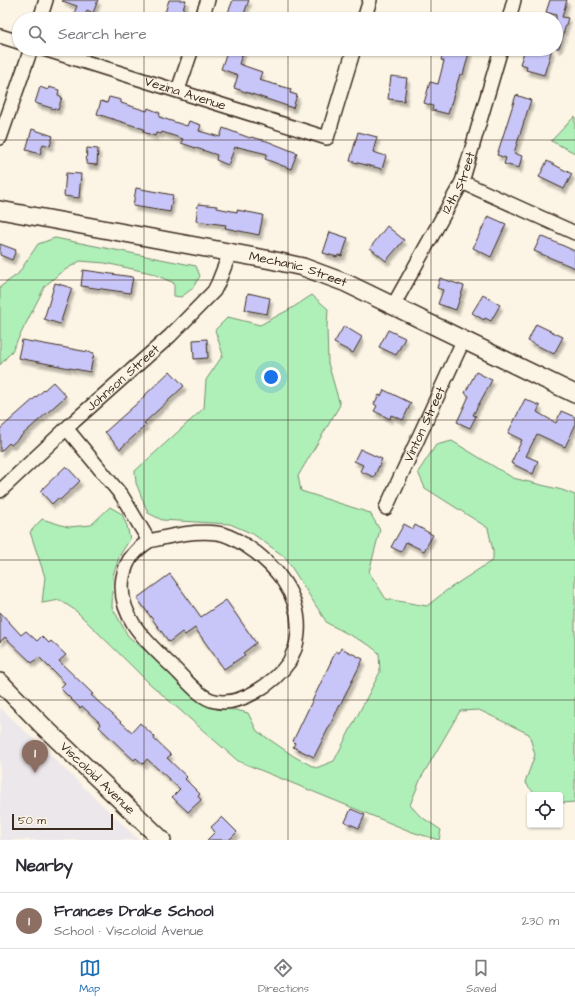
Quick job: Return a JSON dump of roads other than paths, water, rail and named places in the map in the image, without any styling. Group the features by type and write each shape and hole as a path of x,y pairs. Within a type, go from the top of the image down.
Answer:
{"main road":[{"name":"Mechanic Street","path":"0,210 230,252 303,267 346,283 575,394"},
{"name":"Viscoloid Avenue","path":"0,682 42,726 162,840"}],"street":[{"path":"42,12 46,0"},
{"path":"204,12 208,0"},
{"path":"366,12 370,0"},
{"path":"511,12 514,0"},
{"path":"0,36 12,40"},
{"path":"0,138 29,56"},
{"name":"Vezina Avenue","path":"67,56 327,138 352,56"},
{"path":"178,90 190,56"},
{"name":"12th Street","path":"393,306 462,182 499,56"},
{"path":"462,182 575,233"},
{"name":"Johnson Street","path":"0,491 170,336 214,291 230,252"},
{"name":"Vinton Street","path":"386,508 463,341"},
{"path":"67,429 122,496 149,541"},
{"path":"199,532 219,533 238,540 259,554 278,572 290,591 296,607 298,626 296,646 289,662 271,682 251,694 230,702 214,701 203,696 151,646 132,623 123,605 122,583 125,567 132,555 149,541 199,532"}],"place":[{"name":"Frances Drake School","path":"35,773"}]}
